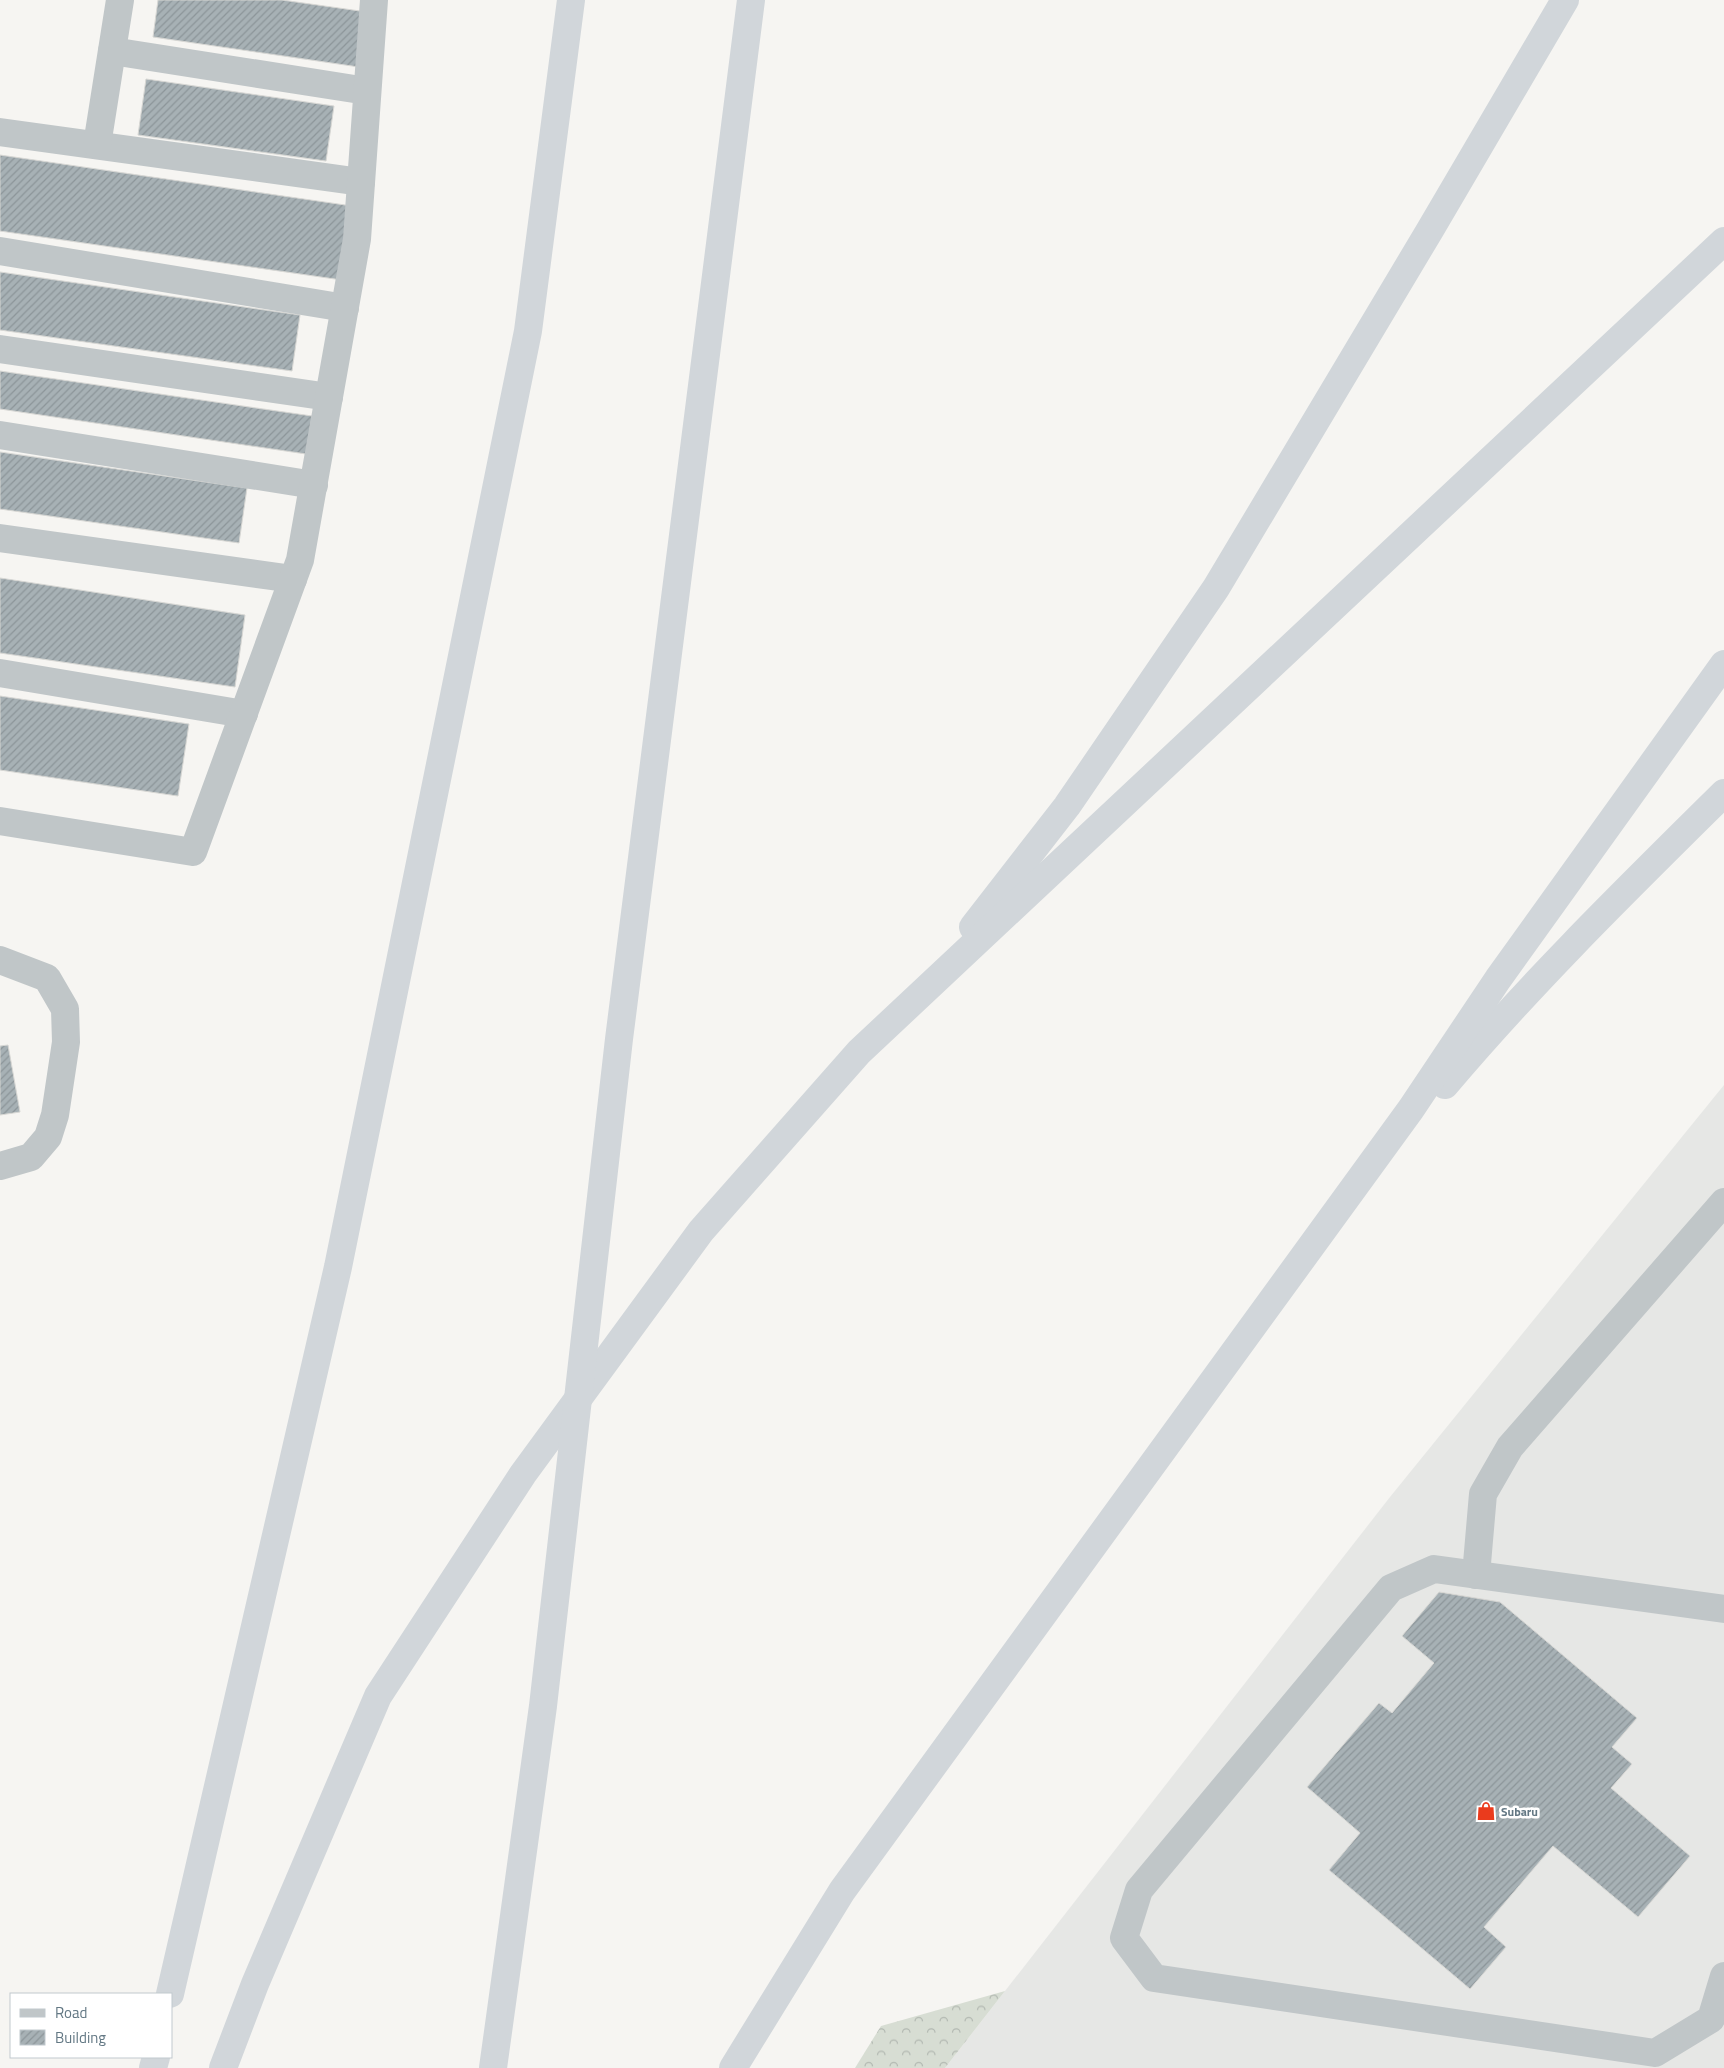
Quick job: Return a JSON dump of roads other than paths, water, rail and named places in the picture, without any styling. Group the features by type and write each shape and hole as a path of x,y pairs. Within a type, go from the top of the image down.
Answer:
{"highway":[{"path":"170,1993 338,1267 528,331 571,0"},
{"path":"493,2068 543,1706 619,1040 751,0"},
{"path":"224,2068 255,1984 378,1696 523,1474 701,1231 970,930 1067,806 1216,588 1420,248 1565,0"},
{"path":"859,1052 1724,241"},
{"path":"733,2068 842,1891 1411,1109 1503,971 1724,664"},
{"path":"1324,1228 1492,1030 1610,906 1724,793"}],"lane":[{"path":"97,145 120,0"},
{"path":"0,821 193,852 300,560 357,239 374,0"},
{"path":"112,52 367,91"},
{"path":"0,132 361,182"},
{"path":"0,251 345,308"},
{"path":"0,349 329,398"},
{"path":"0,435 314,485"},
{"path":"0,538 294,579"},
{"path":"0,673 244,714"},
{"path":"0,960 47,978 64,1009 66,1042 55,1114 48,1137 32,1157 0,1166"},
{"path":"1476,1575 1484,1494 1510,1447 1724,1202"},
{"path":"1724,1609 1434,1569 1390,1588 1139,1890 1124,1938 1154,1978 1656,2053 1711,2019 1724,1976"}],"place":[{"name":"Subaru","path":"1486,1811"}]}
